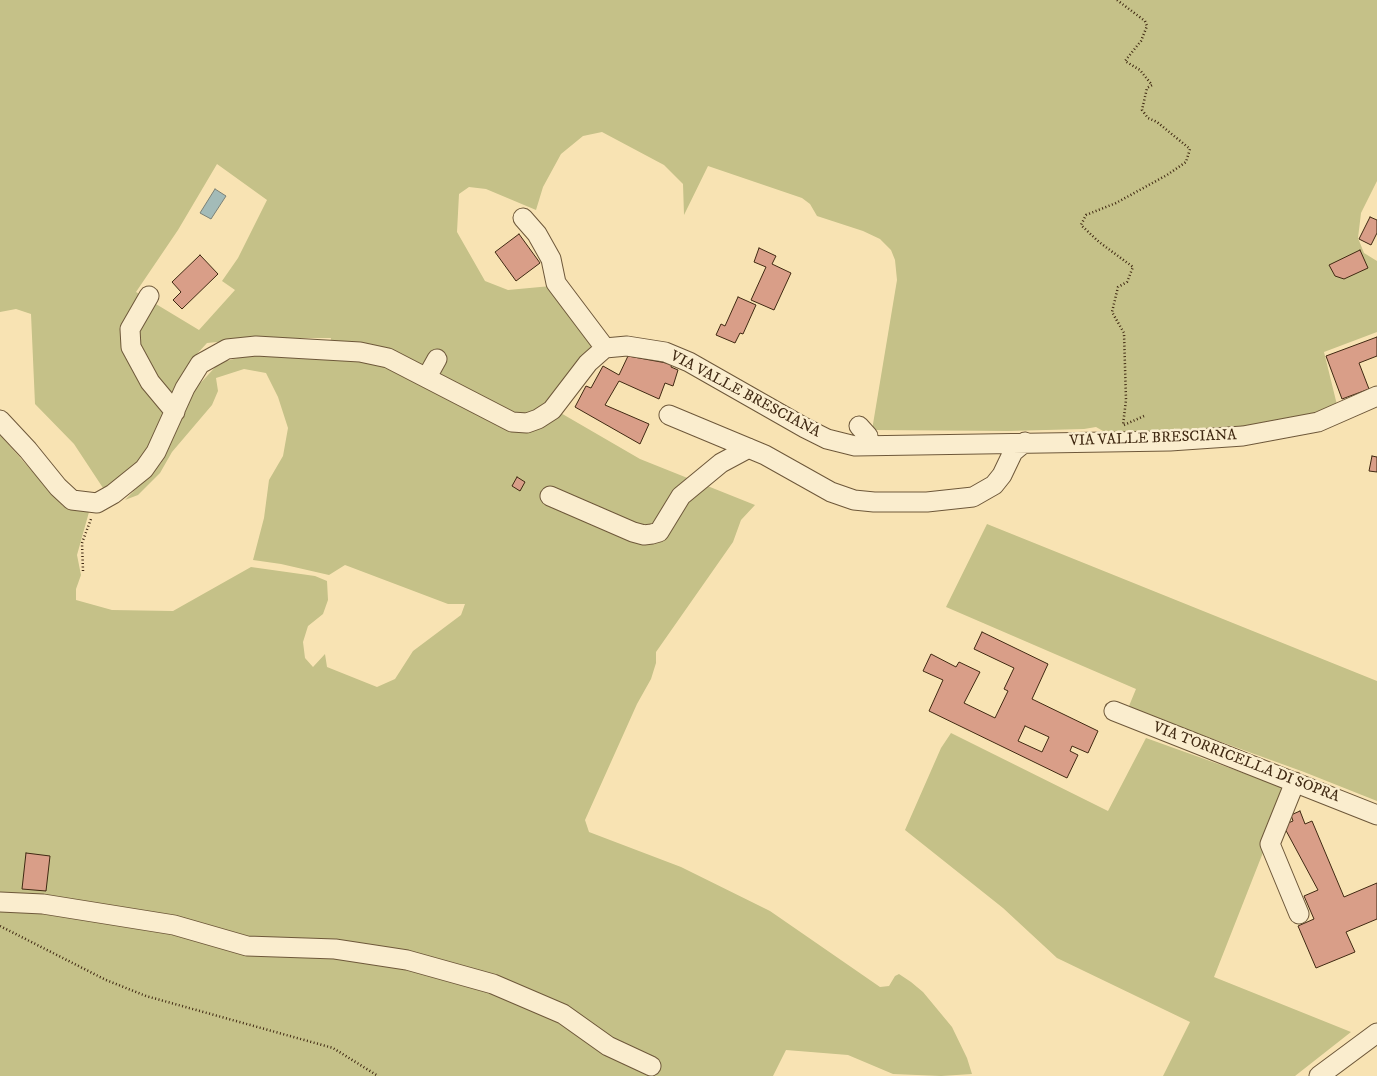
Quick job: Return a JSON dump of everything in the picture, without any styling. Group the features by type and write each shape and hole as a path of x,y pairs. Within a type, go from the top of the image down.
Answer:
{"street":[{"path":"0,420 28,450 58,487 72,500 97,503 114,494 144,469 156,452 185,388 200,364 227,349 256,346 360,352 388,358 512,422 527,423 538,419 552,410 588,363 605,348 556,283 552,259 537,234 523,218"},
{"path":"149,296 130,328 131,347 150,382 175,412"},
{"name":"VIA VALLE BRESCIANA","path":"605,348 627,346 665,352 689,362 804,428 828,439 855,446 1170,441 1243,436 1318,422 1377,396"},
{"path":"427,377 437,359"},
{"path":"670,415 750,448 843,497 874,502 927,502 972,497 984,491 1002,475 1013,452 1025,442"},
{"path":"550,496 632,532 644,535 652,534 659,532 681,496 721,463 750,448"},
{"name":"VIA TORRICELLA DI SOPRA","path":"1114,711 1377,815"},
{"path":"1295,782 1270,844 1300,914"},
{"path":"0,902 43,904 174,925 247,946 335,949 407,960 493,984 563,1014 608,1046 651,1066"},
{"path":"1319,1076 1377,1033"}],"path":[{"path":"1118,0 1145,21 1147,26 1141,41 1125,61 1140,70 1152,85 1147,88 1142,110 1148,118 1164,127 1190,149 1186,162 1167,175 1116,203 1086,215 1081,225 1099,242 1133,267 1127,282 1118,287 1112,312 1124,333 1126,400 1123,426"},
{"path":"83,571 82,543 97,503"},
{"path":"0,926 106,980 146,996 333,1048 378,1076"}],"shaded area":[{"path":"0,0 1377,0 1377,181 1361,213 1358,238 1364,253 1377,261 1377,332 1324,352 1338,409 1306,421 1223,429 1154,432 1103,431 1096,427 1008,431 872,430 897,280 895,260 891,250 880,239 863,231 817,216 810,204 802,198 708,166 684,215 683,184 664,165 602,132 583,136 561,154 543,187 536,210 486,189 469,187 459,194 457,232 485,281 508,290 551,286 600,347 555,401 510,425 559,412 640,459 755,505 741,520 733,542 656,652 656,663 651,679 637,704 585,820 589,832 681,867 770,911 880,987 889,986 895,976 899,974 923,992 952,1027 967,1058 972,1074 941,1076 893,1074 848,1055 786,1050 773,1076 0,1076 0,435 63,506 89,512 77,555 81,575 76,589 76,600 112,610 173,611 251,567 315,576 327,581 328,600 323,614 308,626 303,642 305,658 313,667 325,654 327,667 377,687 395,679 413,651 461,615 465,604 448,604 345,565 329,575 253,560 264,518 269,480 283,456 288,428 278,397 266,373 244,369 216,378 218,391 212,405 172,452 160,473 138,495 125,500 161,463 195,389 219,363 249,355 328,357 331,338 258,338 207,343 195,356 145,459 105,491 74,444 35,404 31,314 16,309 0,312","holes":["217,164 267,200 238,258 222,281 235,290 199,330 136,292 178,230"]},
{"path":"987,524 1377,681 1377,801 1304,772 1155,718 1129,706 1136,689 946,607"},
{"path":"951,733 1108,811 1146,738 1288,789 1214,977 1351,1032 1295,1076 1163,1076 1190,1022 1057,958 1003,908 905,830 941,748"}],"water":[{"path":"215,189 226,196 211,219 200,213"}],"building":[{"path":"1370,217 1377,220 1377,233 1371,245 1359,239"},
{"path":"519,234 540,263 516,281 495,252"},
{"path":"759,248 776,256 772,264 791,273 774,310 751,300 766,267 754,262"},
{"path":"1360,250 1368,268 1344,279 1335,276 1329,265"},
{"path":"200,255 218,274 182,309 173,300 181,292 172,282"},
{"path":"738,297 756,305 743,334 740,333 735,343 716,335 721,324 725,326"},
{"path":"1377,337 1377,356 1359,363 1369,389 1342,399 1326,356"},
{"path":"628,356 672,364 671,367 678,370 673,386 665,383 659,399 619,381 605,405 649,424 640,444 575,407 586,386 591,388 603,366 619,375"},
{"path":"1372,456 1377,457 1377,472 1369,471"},
{"path":"517,477 525,482 520,491 512,486"},
{"path":"982,632 1048,664 1032,699 1098,731 1088,753 1072,746 1070,751 1078,755 1067,778 929,711 943,680 923,671 931,654 956,667 959,662 980,672 964,703 995,718 1008,691 1004,689 1014,668 974,649","holes":["1025,726 1049,737 1042,752 1018,741"]},
{"path":"1300,811 1305,824 1312,821 1344,897 1377,883 1377,919 1346,932 1355,952 1316,968 1298,926 1314,919 1304,896 1318,890 1283,825 1293,821 1291,815"},
{"path":"26,853 50,856 46,891 22,889"}]}
